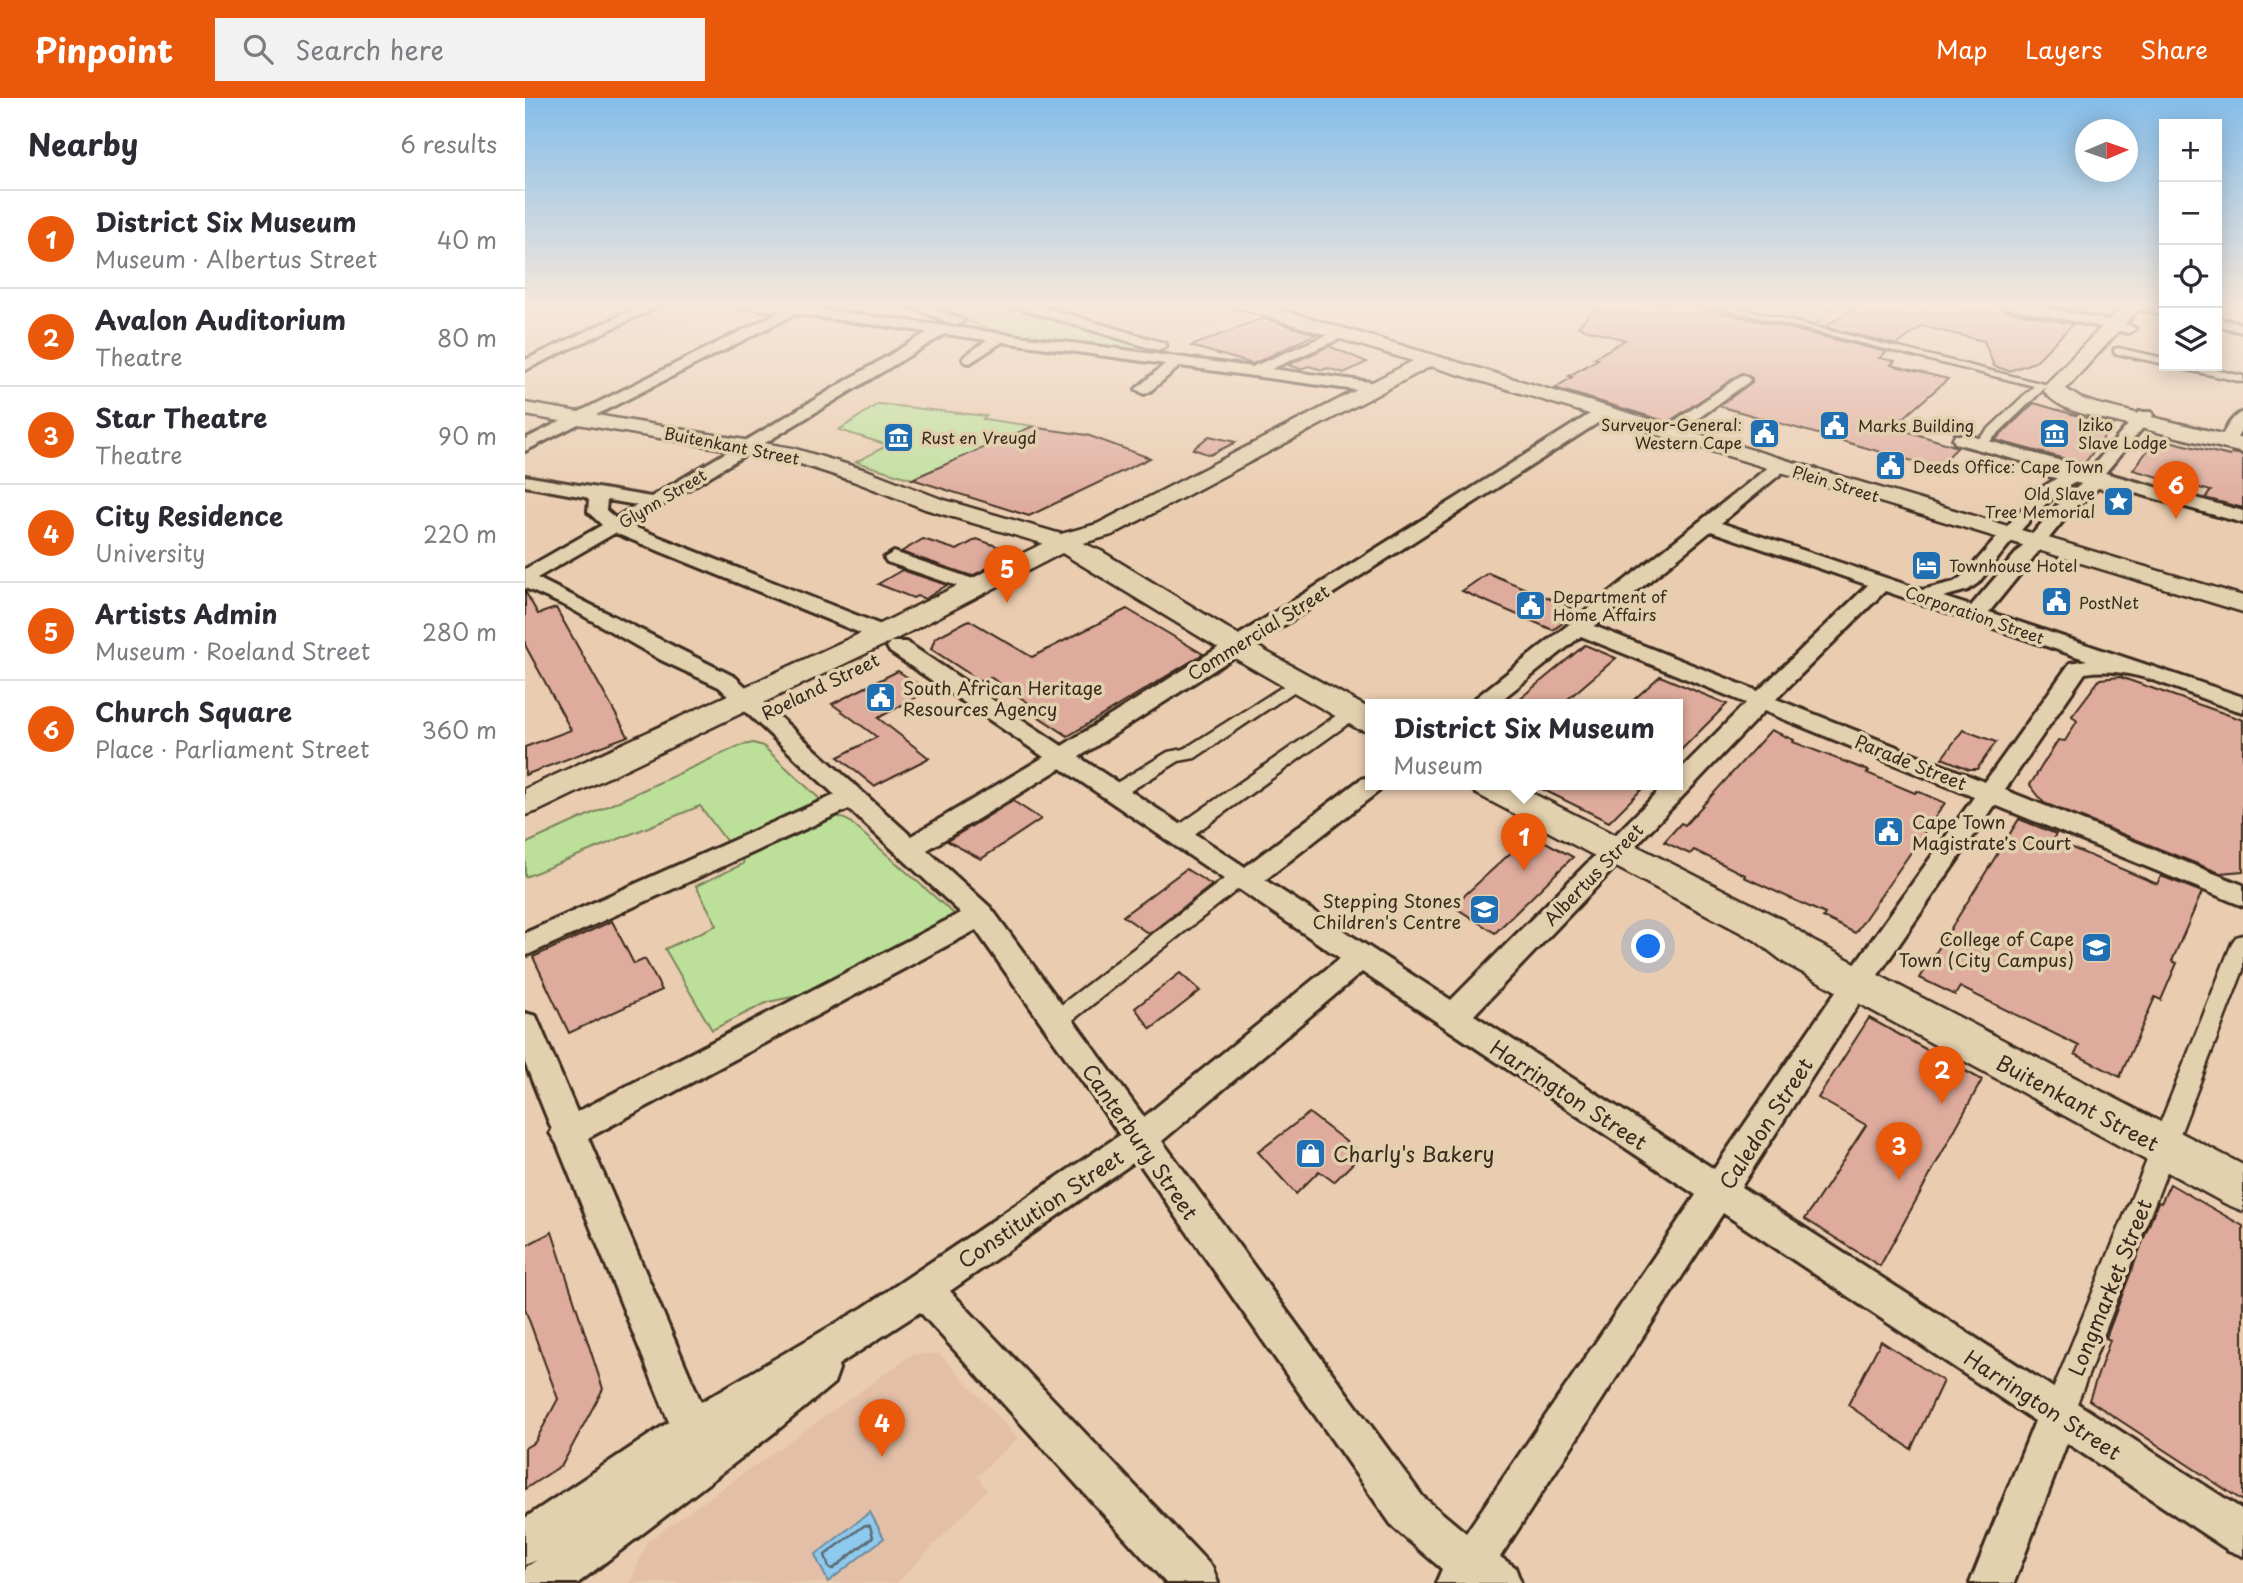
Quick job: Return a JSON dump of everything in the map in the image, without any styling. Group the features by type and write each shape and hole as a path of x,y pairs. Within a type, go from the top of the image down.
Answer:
{"main road":[{"path":"2059,392 2072,390 2086,372"},
{"path":"2059,392 2072,403 2240,434"},
{"name":"Buitenkant Street","path":"1064,550 1361,717"},
{"name":"Roeland Street","path":"890,641 975,586 1064,550"},
{"name":"Roeland Street","path":"525,803 753,708 890,641 1064,550"},
{"name":"Roeland Street","path":"525,825 632,778 753,708"},
{"name":"Buitenkant Street","path":"1497,790 1769,930 1799,952 1862,977 2167,1138 2243,1189"},
{"name":"Buitenkant Street","path":"2167,1138 2243,1163"}],"street":[{"path":"525,446 669,372"},
{"name":"Glynn Street","path":"525,579 871,372"},
{"path":"1144,389 1164,372"},
{"path":"1264,372 1378,388"},
{"name":"Roeland Street","path":"1064,550 1096,541 1104,530 1407,372"},
{"name":"Plein Street","path":"1470,372 2243,604"},
{"path":"1981,372 2059,392"},
{"path":"2212,372 2243,379"},
{"path":"1669,432 1742,380"},
{"path":"1980,444 2059,392"},
{"name":"Buitenkant Street","path":"525,409 747,446 826,464 933,504 996,521 1064,550"},
{"name":"Commercial Street","path":"909,849 1241,651 1604,412"},
{"path":"1976,614 2143,418"},
{"path":"1961,439 2091,478 2243,517"},
{"path":"1488,699 1781,466"},
{"path":"2052,473 2091,478"},
{"path":"1922,596 1961,586 1971,579 2046,493 2091,478"},
{"path":"525,481 655,503"},
{"path":"589,491 598,499 597,512 614,526"},
{"name":"Corporation Street","path":"1707,524 1976,614 2071,657"},
{"name":"Harrington Street","path":"614,526 890,641 1361,957 2243,1535"},
{"path":"894,558 975,586"},
{"name":"Canterbury Street","path":"525,579 576,603 669,655 727,682 981,915 1408,1512 1476,1577"},
{"name":"Albertus Street","path":"1683,782 1882,582"},
{"name":"Parade Street","path":"1578,627 2243,896"},
{"path":"2071,657 2129,667 2243,705"},
{"name":"Caledon Street","path":"1476,1577 1719,1193 1862,977 1991,794 2071,657"},
{"path":"1115,792 1174,755 1189,754 1298,682"},
{"path":"1179,835 1361,717"},
{"path":"1056,1021 1365,789"},
{"name":"Albertus Street","path":"1453,1017 1675,790"},
{"path":"525,945 851,798"},
{"path":"567,1133 981,915"},
{"name":"Longmarket Street","path":"1992,1583 2243,943"},
{"name":"Constitution Street","path":"535,1537 692,1430 877,1320 1140,1140 1361,957"},
{"path":"525,1025 567,1133 692,1430"},
{"path":"923,1289 1196,1583"},
{"name":"Constitution Street","path":"556,1579 761,1418 877,1320"},
{"path":"535,1537 556,1579"}],"shaded area":[{"path":"913,1354 940,1354 1018,1438 977,1476 987,1490 897,1583 630,1583 648,1541"}],"green space":[{"path":"878,404 986,416 983,419 1034,426 912,479 856,462 888,445 839,430"},
{"path":"753,743 763,746 824,803 727,842 700,806 525,877 525,844 739,746"},
{"path":"835,815 849,821 953,913 951,920 807,994 768,1002 712,1030 665,949 717,925 696,886 743,864 744,857"}],"water":[{"path":"870,1512 884,1538 828,1582 815,1555"}],"building":[{"path":"1575,372 1921,372 1948,379 1893,427 1958,447 1937,468 1719,406 1752,382 1752,378 1743,373 1668,422 1555,388 1572,377 1569,376"},
{"name":"Iziko Slave Lodge","path":"2034,403 2114,424 2084,464 1995,440"},
{"path":"1031,427 1087,435 1150,458 1029,516 912,479"},
{"path":"1209,436 1236,442 1210,455 1193,449"},
{"path":"2157,438 2230,456 2232,453 2243,455 2243,508 2205,498 2211,491 2133,470"},
{"path":"923,539 957,550 977,539 1016,553 972,576 901,552"},
{"path":"902,570 947,585 925,599 917,596 913,598 878,584"},
{"name":"Department of Home Affairs","path":"1488,573 1579,611 1553,630 1462,591"},
{"path":"525,591 538,614 556,608 628,736 525,775 525,747 571,730 525,645"},
{"path":"1127,609 1203,654 1068,736 1036,715 1042,712 990,677 982,682 931,649 935,638 969,620 1032,657"},
{"path":"1585,645 1616,658 1568,699 1519,699"},
{"path":"898,671 928,691 878,718 929,758 874,786 838,757 877,737 832,704"},
{"path":"1660,676 1727,704 1683,748 1683,699 1635,699"},
{"path":"2120,677 2243,720 2243,871 2220,873 2044,803 2030,785 2058,740 2065,741 2077,721 2072,716 2100,679"},
{"name":"Cape Town Magistrate's Court","path":"1771,730 1794,740 1793,742 1945,803 1855,933 1823,917 1825,914 1744,877 1745,875 1694,850 1690,854 1664,842 1681,823 1685,825"},
{"path":"1963,730 1996,742 1977,769 1969,769 1942,758"},
{"path":"1544,790 1641,790 1609,822"},
{"path":"1013,801 1041,819 981,859 947,841"},
{"name":"College of Cape Town (City Campus)","path":"2019,819 2056,834 2053,840 2157,884 2161,876 2202,892 2172,961 2177,963 2161,1000 2155,997 2120,1077 2075,1054 2079,1046 1960,987 1955,995 1920,978"},
{"path":"1531,834 1573,857 1495,933 1453,906"},
{"path":"1186,869 1212,885 1149,934 1123,916"},
{"path":"612,921 634,964 645,959 662,990 569,1033 533,957"},
{"path":"1180,973 1200,991 1151,1029 1135,1008"},
{"path":"1869,1018 1982,1080 1880,1266 1805,1219 1866,1125 1818,1098"},
{"name":"Charly's Bakery","path":"1309,1113 1362,1154 1334,1182 1319,1171 1296,1194 1258,1152"},
{"path":"2170,1184 2243,1226 2243,1501 2089,1400 2110,1340 2106,1338 2158,1202 2161,1203"},
{"path":"552,1232 603,1389 562,1465 525,1489 525,1448 535,1442 558,1399 525,1309 525,1246"},
{"path":"1881,1341 1943,1381 1911,1449 1848,1405"}],"place":[{"name":"Marks Building","path":"1835,425"},
{"name":"Surveyor-General: Western Cape","path":"1765,433"},
{"name":"Iziko Slave Lodge","path":"2055,433"},
{"name":"Rust en Vreugd","path":"898,437"},
{"name":"Deeds Office: Cape Town","path":"1890,466"},
{"name":"Old Slave Tree Memorial","path":"2118,502"},
{"name":"Church Square","path":"2176,519"},
{"name":"Townhouse Hotel","path":"1926,565"},
{"name":"PostNet","path":"2056,602"},
{"name":"Artists Admin","path":"1007,603"},
{"name":"Department of Home Affairs","path":"1530,605"},
{"name":"South African Heritage Resources Agency","path":"880,697"},
{"name":"Cape Town Magistrate's Court","path":"1889,831"},
{"name":"District Six Museum","path":"1524,871"},
{"name":"Stepping Stones Children's Centre","path":"1484,910"},
{"name":"College of Cape Town (City Campus)","path":"2097,948"},
{"name":"Avalon Auditorium","path":"1942,1104"},
{"name":"Charly's Bakery","path":"1310,1153"},
{"name":"Star Theatre","path":"1899,1180"},
{"name":"City Residence","path":"882,1457"}]}
